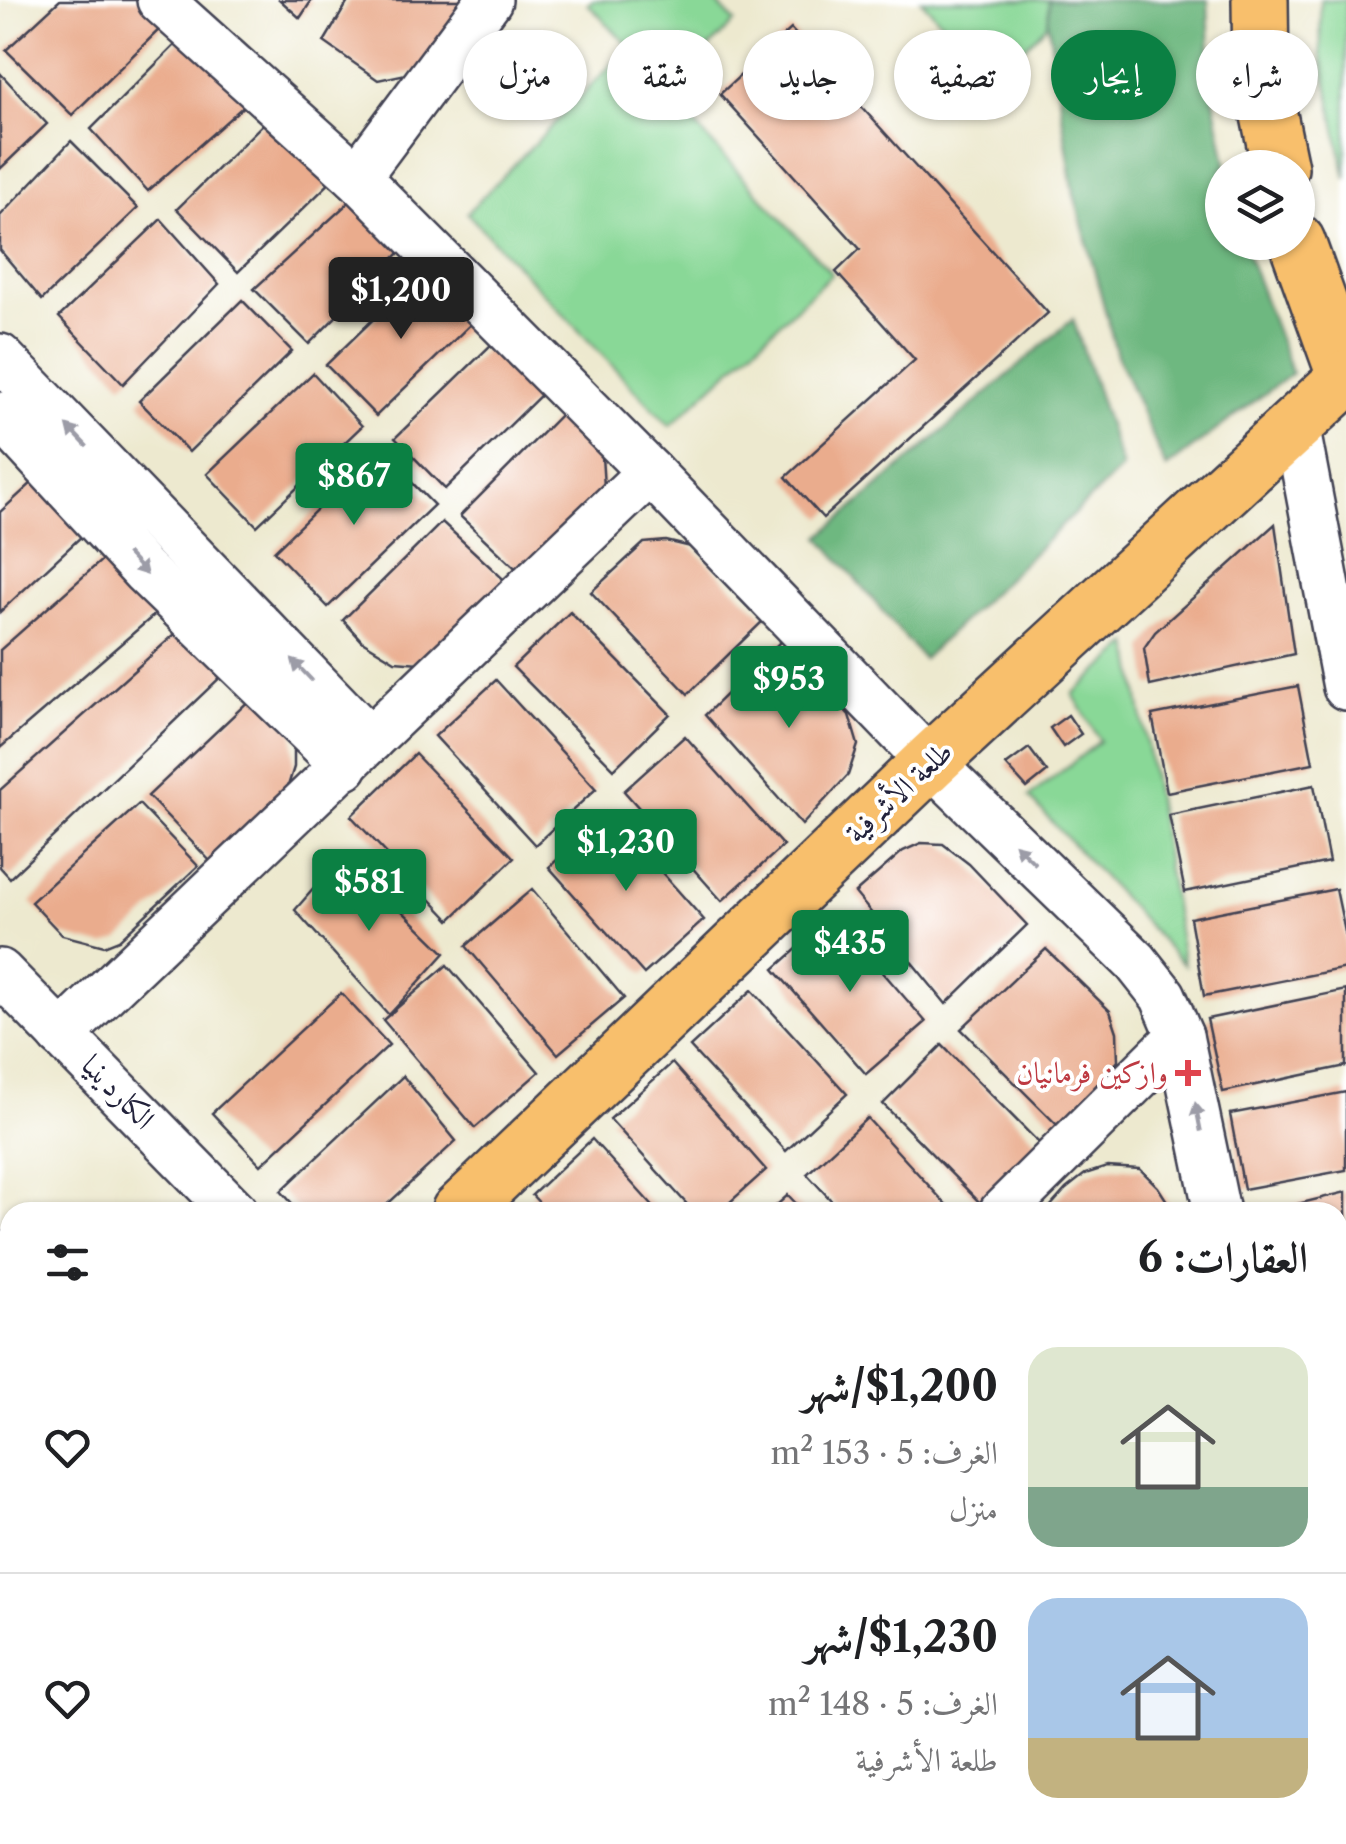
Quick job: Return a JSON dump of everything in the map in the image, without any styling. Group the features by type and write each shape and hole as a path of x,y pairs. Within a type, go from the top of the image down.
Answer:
{"main road":[{"path":"1260,0 1262,77 1276,150"},
{"path":"1303,260 1346,378"},
{"name":"طلعة الأشرفية","path":"469,1202 930,762 1346,378"}],"street":[{"path":"160,0 357,177 930,762 1136,962 1164,996 1180,1036 1214,1202"},
{"path":"357,177 489,0"},
{"path":"0,357 357,753"},
{"path":"0,415 144,571 357,753"},
{"path":"1296,426 1346,687"},
{"path":"61,1034 650,472"},
{"name":"الكاردينيا","path":"0,972 225,1202"},
{"path":"1012,1202 1180,1036"}],"green space":[{"path":"593,0 713,0 735,22 723,34 723,30 613,30 588,4"},
{"path":"921,0 1049,0 1048,23 1031,41 1031,30 949,30"},
{"path":"1049,0 1208,0 1209,30 1196,30 1196,120 1218,120 1224,150 1205,150 1205,260 1249,260 1292,373 1166,468 1117,355 1074,194 1063,120 1176,120 1176,30 1051,30 1051,43"},
{"path":"1320,0 1346,0 1346,179 1321,54"},
{"path":"607,69 607,120 690,120 832,274 670,426 467,213 558,120 587,120 587,90"},
{"path":"1073,319 1122,468 923,659 820,537"},
{"path":"1130,644 1184,965 1029,797 1100,741 1073,694"}],"building":[{"path":"60,0 148,0 170,19 72,115 6,50"},
{"path":"280,0 312,0 300,18"},
{"path":"349,0 472,0 425,70 378,80 324,42"},
{"path":"185,35 255,96 148,191 91,129"},
{"path":"0,73 47,124 0,169"},
{"path":"743,73 743,119 723,97 723,91"},
{"path":"274,113 340,173 238,272 177,209"},
{"path":"743,120 873,120 1048,313 823,518 786,477 915,360 836,272 860,249"},
{"path":"71,141 138,208 42,300 0,250 0,216"},
{"path":"359,193 410,242 309,344 254,289"},
{"path":"161,219 219,284 123,384 59,317"},
{"path":"426,268 475,320 376,416 326,365"},
{"path":"242,300 292,351 189,452 139,401"},
{"path":"497,339 546,390 445,489 395,438"},
{"path":"313,373 362,426 257,526 207,474"},
{"path":"565,410 602,456 604,487 528,580 460,516"},
{"path":"379,449 434,505 328,607 274,551"},
{"path":"46,470 96,523 0,612 0,512"},
{"path":"442,522 513,588 432,664 395,661 362,641 343,620"},
{"path":"1275,524 1294,654 1150,686 1144,648 1155,632"},
{"path":"666,541 691,547 766,618 688,694 591,592 644,543"},
{"path":"120,544 167,604 0,748 0,650"},
{"path":"570,612 670,714 614,769 513,667"},
{"path":"184,626 228,670 10,878 0,867 0,790"},
{"path":"782,640 849,715 858,745 848,775 802,825 705,715"},
{"path":"496,680 596,789 535,845 435,736"},
{"path":"1298,686 1313,763 1167,792 1152,715"},
{"path":"257,693 294,733 294,767 288,786 213,864 148,796"},
{"path":"1068,715 1081,734 1063,747 1050,728"},
{"path":"685,736 783,846 722,901 624,791"},
{"path":"1029,748 1047,772 1027,788 1006,765"},
{"path":"415,754 514,858 450,920 351,816"},
{"path":"1314,785 1329,862 1185,892 1169,815"},
{"path":"139,804 198,866 119,940 104,946 62,935 31,902"},
{"path":"609,813 704,920 644,974 549,867"},
{"path":"921,843 943,844 969,864 1027,925 946,1004 855,893 903,851"},
{"path":"344,854 445,953 389,1015 295,910"},
{"path":"532,889 624,998 558,1054 466,946"},
{"path":"1336,889 1346,937 1346,968 1204,996 1190,918"},
{"path":"834,916 926,1022 866,1074 774,969"},
{"path":"1046,949 1110,1011 1117,1032 1118,1061 1059,1127 961,1029"},
{"path":"447,965 539,1072 475,1128 383,1020"},
{"path":"752,990 847,1094 786,1151 690,1047"},
{"path":"1346,990 1346,1066 1223,1092 1207,1019"},
{"path":"341,993 389,1045 261,1165 212,1113"},
{"path":"942,1045 1043,1147 987,1202 979,1202 883,1104"},
{"path":"672,1063 766,1170 730,1202 685,1202 610,1119"},
{"path":"403,1076 456,1141 390,1202 291,1202 281,1191"},
{"path":"1346,1092 1346,1170 1244,1189 1230,1114"},
{"path":"867,1118 944,1202 833,1202 807,1174"},
{"path":"592,1139 649,1202 539,1202 532,1195"},
{"path":"1107,1167 1140,1169 1168,1202 1054,1202 1085,1174"},
{"path":"1346,1192 1346,1202 1306,1202"}],"place":[{"name":"وازكين فرمانيان","path":"1188,1073"}]}
